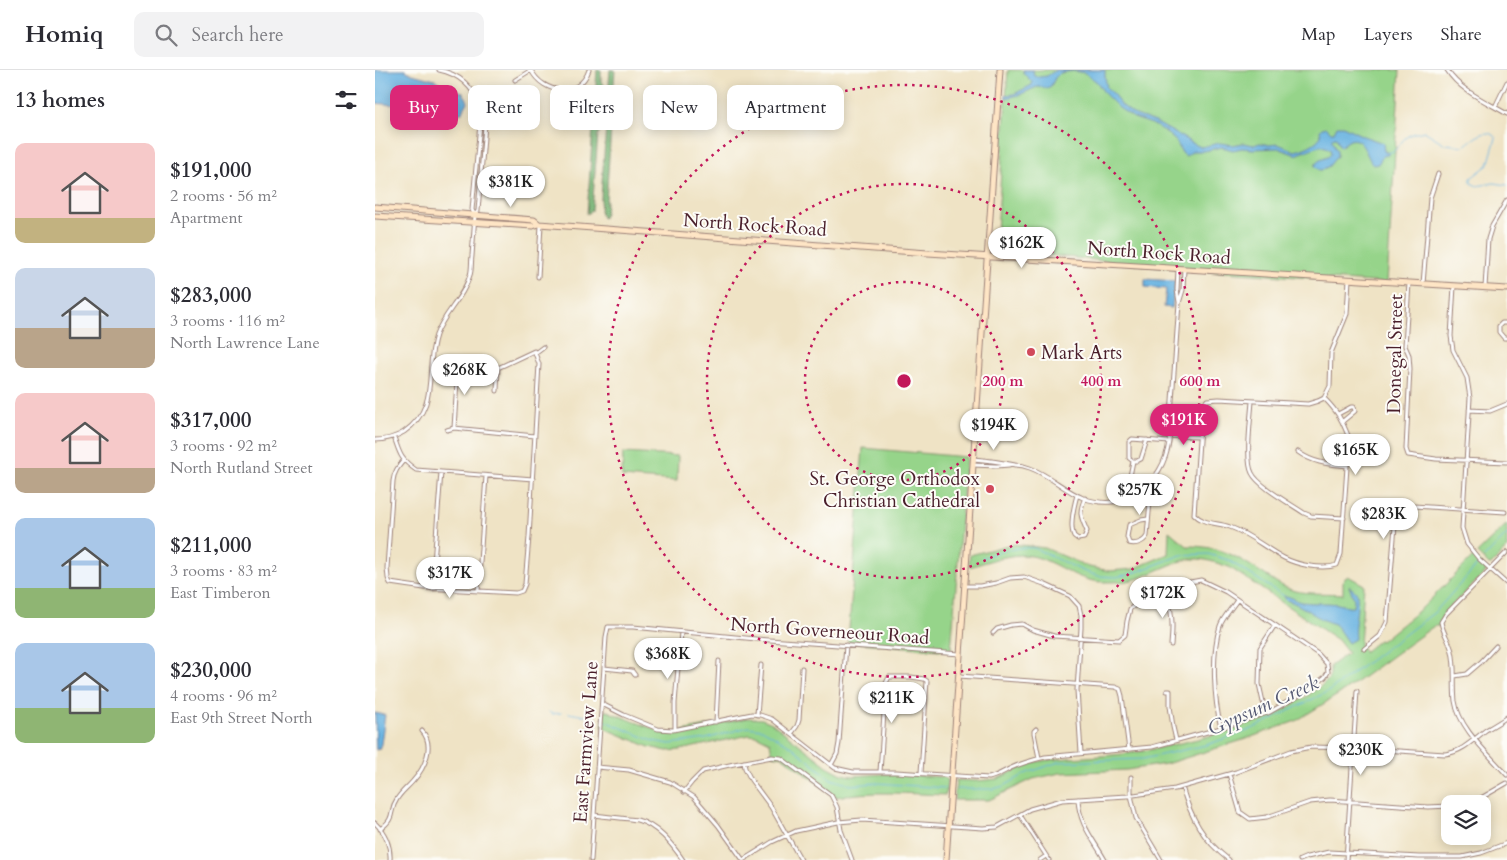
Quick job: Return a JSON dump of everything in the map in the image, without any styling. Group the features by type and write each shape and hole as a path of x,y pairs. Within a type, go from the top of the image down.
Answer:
{"main road":[{"path":"946,860 1000,70"},
{"name":"North Rock Road","path":"375,207 534,220 540,224"},
{"name":"North Rock Road","path":"375,216 533,226 540,224 987,256 1507,289"}],"street":[{"path":"375,440 398,436 413,426 421,416 429,394 432,352 437,334 444,319 463,292 471,275 474,223 475,214 478,211 485,125 482,121 480,107 469,86 453,73 439,70"},
{"path":"515,80 531,70 537,80 543,84 560,90 571,89 584,80 589,70"},
{"path":"1447,70 1451,77 1464,88 1507,114"},
{"path":"1495,107 1507,82"},
{"path":"1423,284 1430,198 1438,174"},
{"path":"1485,288 1488,239 1492,226 1505,207 1507,200"},
{"path":"538,277 540,224"},
{"path":"973,462 998,461 1029,467 1077,495 1095,501 1111,502 1125,498 1139,492 1152,482 1163,464 1170,436 1179,303 1177,290 1181,269"},
{"path":"1324,398 1343,421 1349,438 1341,554 1337,565 1329,568 1285,559 1252,537 1229,526 1199,520 1194,514 1201,412 1204,404 1207,400 1219,399 1308,404 1318,402 1324,398 1330,386 1331,353 1347,314 1349,279"},
{"name":"Donegal Street","path":"1409,283 1405,346 1409,355 1410,369 1406,449 1408,455 1416,457 1465,460"},
{"path":"1454,286 1451,336 1453,350 1467,378 1470,398 1462,528 1467,544 1507,584"},
{"path":"1507,323 1502,323 1499,326 1499,332 1504,338 1507,338"},
{"path":"535,353 543,347"},
{"path":"404,460 394,475 387,578 390,583 401,586 478,591 516,593 522,591 525,584 533,479 539,364 534,350 498,367 485,368 431,364"},
{"path":"453,428 458,366"},
{"path":"497,391 498,367"},
{"path":"1253,401 1249,459 1252,474 1259,483 1304,513 1311,516 1344,518"},
{"path":"1469,410 1490,411 1507,404"},
{"path":"1338,414 1351,406 1355,409 1343,421"},
{"path":"447,430 453,428 535,436"},
{"path":"394,436 401,456 416,470 533,479"},
{"path":"1170,436 1199,438"},
{"path":"1133,461 1129,458 1129,442 1132,439 1169,442"},
{"path":"1133,461 1141,459 1147,440"},
{"path":"1298,452 1311,461 1347,466"},
{"path":"1465,460 1507,462"},
{"path":"1133,461 1130,476 1139,492"},
{"path":"432,588 441,472"},
{"path":"478,591 486,476"},
{"path":"1144,489 1150,501 1147,536 1145,540 1135,544 1129,543 1127,537 1129,525 1148,519"},
{"path":"1077,495 1073,506 1071,527 1077,539 1084,538 1087,531 1081,516 1081,508 1085,498"},
{"path":"1364,649 1380,636 1387,622 1396,514 1402,509 1414,506 1505,512"},
{"path":"1507,552 1446,614 1441,622 1452,651 1455,699 1458,712 1465,726 1507,775"},
{"path":"965,586 981,586 1009,578 1024,577 1070,596 1079,606 1081,638 1077,684 1081,753"},
{"path":"602,704 658,729 675,729 752,714 772,719 835,768 853,772 989,778 999,776 1010,768 1039,758 1152,747 1221,728 1268,713 1310,689 1325,677 1328,672 1327,664 1318,654 1226,592 1201,580 1185,583 1141,600 1130,609 1125,635 1119,640 1054,636 1033,630 1022,624 997,629 993,633"},
{"path":"1164,591 1172,615 1171,645"},
{"path":"1221,728 1215,694 1217,638 1221,624 1237,600"},
{"path":"1268,713 1263,702 1259,684 1260,653 1261,648 1275,626"},
{"name":"North Governeour Road","path":"608,627 633,627 960,654"},
{"name":"East Farmview Lane","path":"591,860 608,627"},
{"path":"675,729 675,703 681,632"},
{"path":"831,765 837,754 839,743 846,645"},
{"path":"1455,676 1467,674 1496,646"},
{"path":"716,722 719,661"},
{"path":"757,715 761,665"},
{"path":"604,668 631,672 635,675"},
{"path":"791,734 799,720 802,668"},
{"path":"880,772 886,684 889,677 904,676 927,681 921,774"},
{"path":"959,676 1115,686 1120,689 1122,696 1129,750"},
{"path":"1167,691 1170,691 1170,706 1176,740"},
{"path":"1346,860 1357,691"},
{"path":"597,767 629,770 670,782 693,798 718,825 743,860 772,842 796,831 840,822 862,820 983,828 997,827 1030,809 1062,800 1131,795 1182,787 1229,774 1291,751 1311,747 1453,754 1507,717"},
{"path":"1036,729 1034,733 1039,758"},
{"path":"380,829 391,820 397,798 416,778 425,761 428,744 427,738 422,731"},
{"path":"685,792 703,772 744,762 772,757 781,758 831,795 837,807 845,843 852,860"},
{"path":"744,762 751,780 782,824 786,836 801,860"},
{"path":"1229,774 1241,812 1250,819 1267,817 1310,802 1330,800 1441,806"},
{"path":"1131,777 1131,795 1136,818 1161,860"},
{"path":"1486,795 1507,783"},
{"path":"1182,787 1196,825 1217,852 1229,860"},
{"path":"1079,799 1079,812 1105,860"},
{"path":"594,815 639,821 659,831 673,845 683,860"},
{"path":"1020,815 1047,858 1040,860"},
{"path":"375,822 389,845 390,860"},
{"path":"1301,860 1307,856 1329,852 1468,858 1507,843"}],"green space":[{"path":"597,70 601,70 601,82 604,85 596,85"},
{"path":"610,70 615,70 614,85 609,85"},
{"path":"1008,70 1400,70 1387,283 1194,270 998,250 996,246"},
{"path":"593,130 602,130 598,134 592,211 587,214"},
{"path":"606,130 611,130 605,216 602,218 600,211"},
{"path":"863,448 966,457 951,651 848,642"},
{"path":"623,453 678,456 677,481 622,477"},
{"path":"1507,524 1507,548 1489,565 1477,553"},
{"path":"1169,531 1187,546 1199,546 1228,553 1292,590 1306,593 1343,594 1343,580 1348,576 1364,585 1360,645 1364,652 1379,640 1381,641 1422,608 1474,556 1486,569 1486,572 1444,613 1439,626 1434,626 1344,691 1296,721 1166,764 1127,770 1060,773 1033,779 989,800 954,800 956,780 997,779 1036,762 1136,752 1215,734 1276,713 1295,703 1328,680 1330,666 1348,653 1338,640 1229,567 1214,562 1190,559 1172,564 1136,579 1112,582 1086,579 1045,560 1028,555 1011,556 969,567 970,555 1012,544 1045,548 1089,567 1110,571 1133,569 1168,554"},
{"path":"604,711 664,733 748,718 762,719 772,723 827,766 842,774 852,776 885,774 944,777 947,780 946,795 877,793 836,797 783,757 772,755 770,742 758,736 749,735 680,750 667,751 649,747 602,727"}],"water":[{"path":"375,70 405,70 444,85 390,85 390,105 375,103"},
{"path":"1023,70 1033,70 1034,76 1039,77 1047,76 1056,70 1105,70 1107,88 1113,93 1119,103 1133,114 1155,122 1201,147 1220,143 1254,145 1260,143 1278,144 1295,151 1313,144 1321,136 1320,131 1322,128 1326,127 1331,132 1334,132 1337,126 1343,126 1383,143 1384,151 1388,152 1388,155 1383,156 1378,164 1373,165 1358,141 1350,140 1340,147 1336,137 1332,138 1332,140 1337,156 1329,166 1322,170 1315,166 1316,163 1331,154 1330,149 1321,145 1296,155 1278,148 1242,148 1233,150 1222,147 1204,151 1193,151 1186,156 1182,153 1176,141 1164,131 1152,124 1134,118 1119,108 1105,94 1097,82 1085,73 1073,71 1060,73 1051,86 1047,88 1037,87 1019,95 1006,98 1005,95 1014,94 1032,85 1032,82 1024,74"},
{"path":"458,91 462,92 468,102 459,114"},
{"path":"1145,279 1175,281 1172,308 1164,307 1166,289 1145,287"},
{"path":"1349,586 1357,593 1357,605 1355,639 1348,643 1335,624 1286,600 1284,596 1302,602 1333,603 1353,607 1354,599"},
{"path":"375,713 385,715 381,744 379,749 376,750"}],"waterway":[{"path":"1386,153 1394,151 1410,135 1424,131 1445,144 1464,146 1480,135 1488,133 1496,138 1488,165 1471,178 1471,183 1477,186 1494,183 1507,185"},
{"name":"Gypsum Creek","path":"1484,558 1507,534"},
{"path":"982,558 1001,551 1034,548 1083,571 1098,576 1116,577 1134,573 1181,555 1208,554 1228,560 1284,596"},
{"name":"Gypsum Creek","path":"957,789 993,789 1004,786 1027,773 1059,762 1143,759 1206,745 1250,730 1329,691 1435,612 1479,563"},
{"name":"Gypsum Creek","path":"549,712 552,714 561,713"},
{"name":"Gypsum Creek","path":"569,713 596,718"},
{"name":"Gypsum Creek","path":"605,721 653,741 670,744 706,739 748,727 762,729 791,746 831,779 851,785 877,783 945,788"}],"place":[{"name":"Mark Arts","path":"1031,352"},
{"name":"St. George Orthodox Christian Cathedral","path":"990,489"}]}
